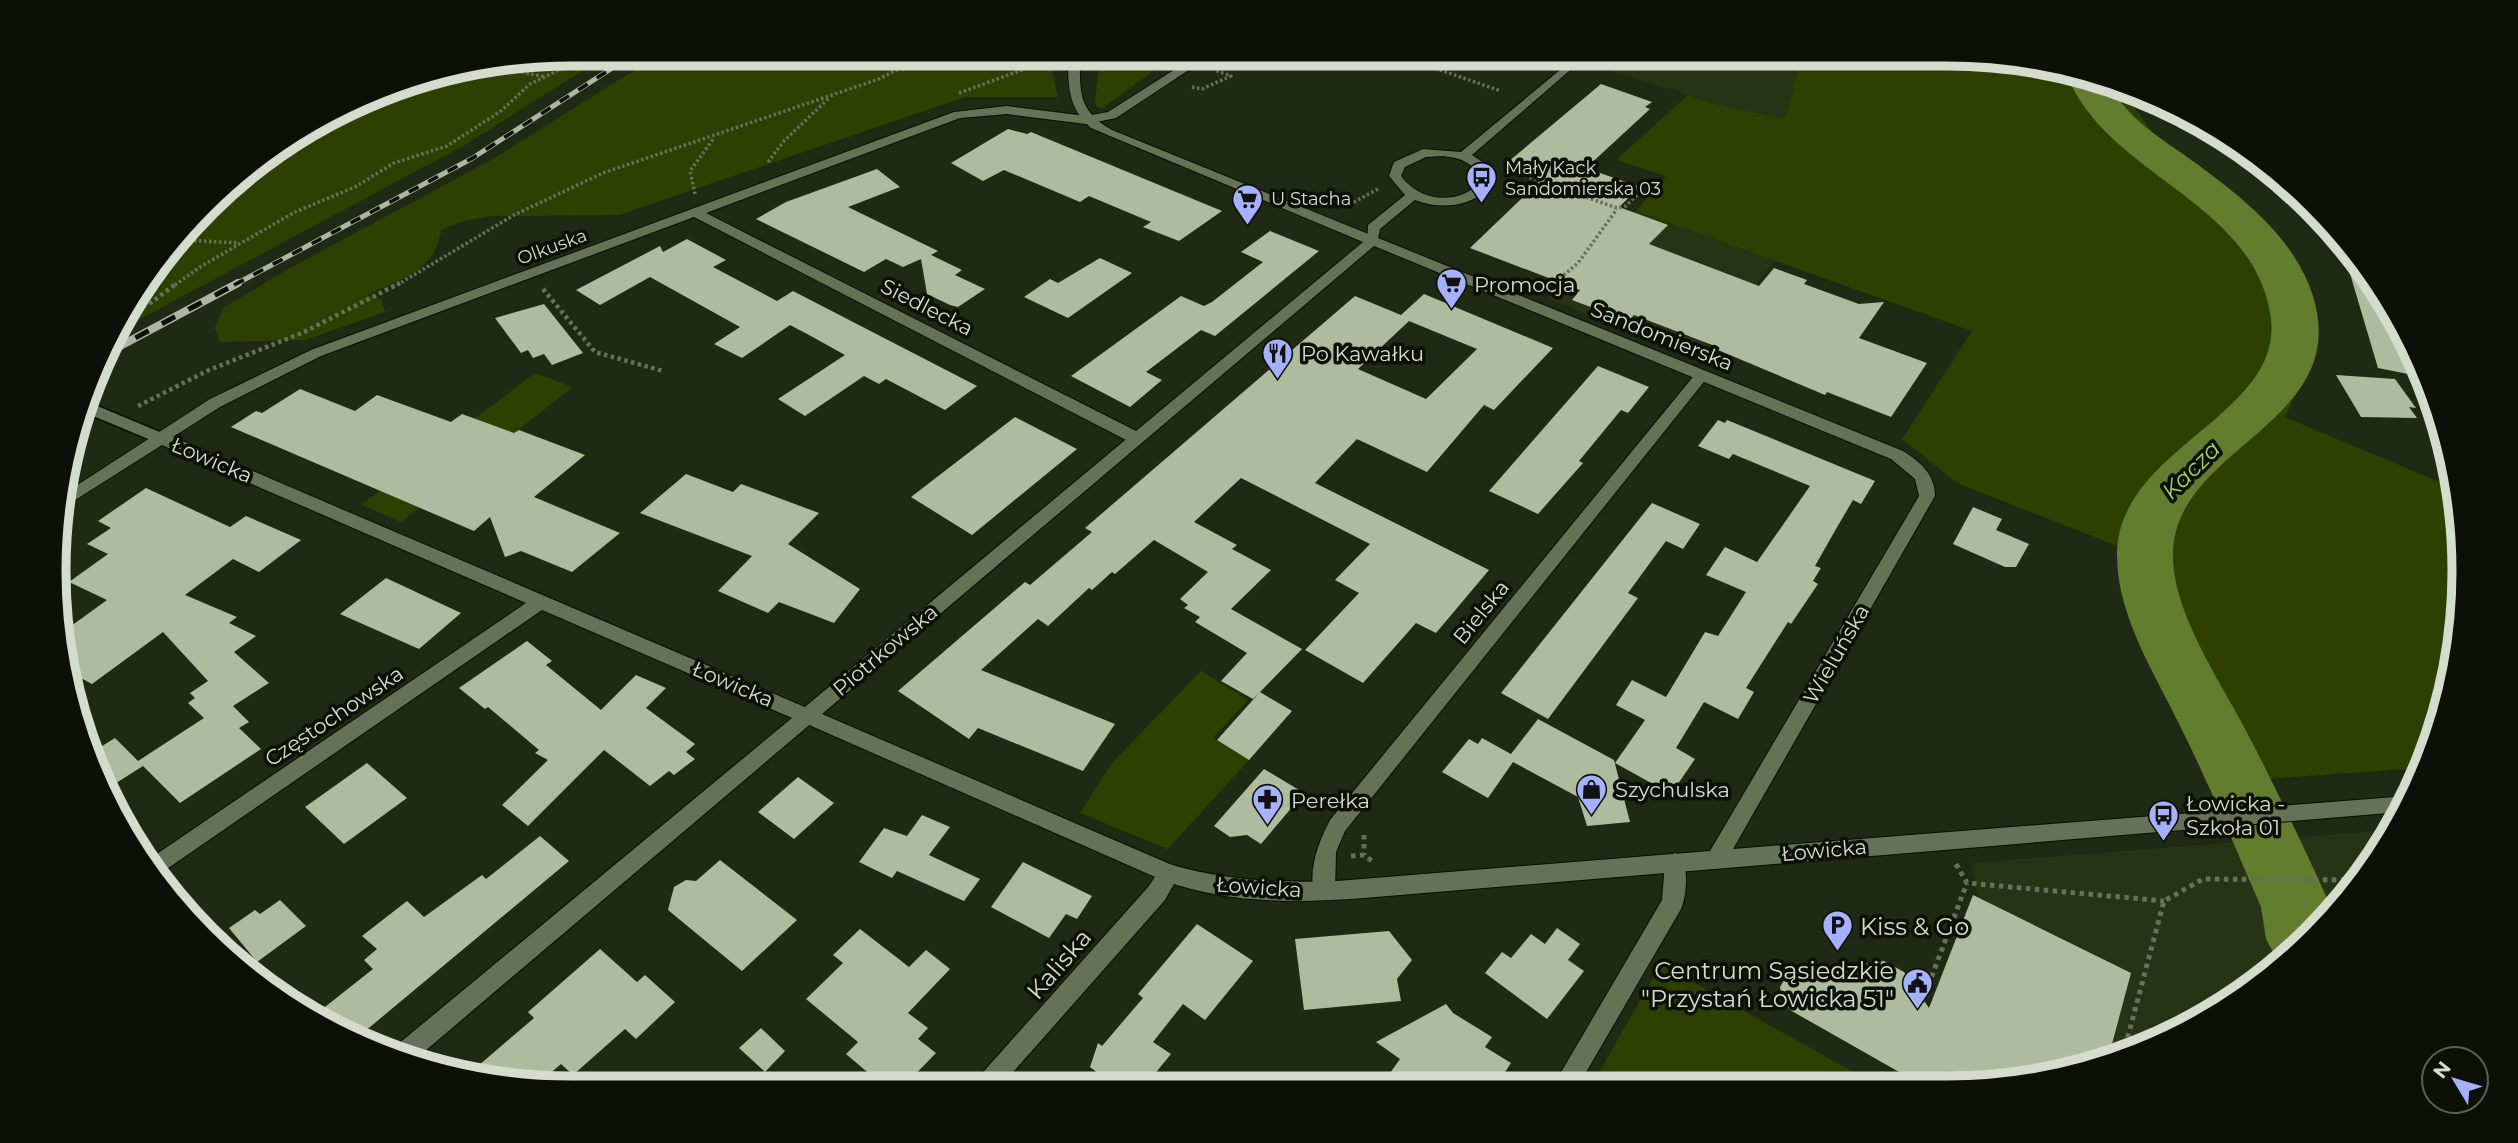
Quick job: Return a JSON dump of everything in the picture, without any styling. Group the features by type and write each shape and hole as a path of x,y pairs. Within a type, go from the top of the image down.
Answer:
{"street":[{"path":"1074,66 1074,96 1086,120 1121,112 1189,66"},
{"path":"1463,156 1568,66"},
{"name":"Olkuska","path":"73,495 215,403 289,365 958,115 1007,110 1086,120"},
{"name":"Sandomierska","path":"1086,120 1137,146 1897,455"},
{"path":"1423,153 1463,156 1478,163 1487,172 1488,183 1481,193 1467,199 1448,202 1413,195 1400,186 1395,176 1399,166 1423,153"},
{"path":"1372,241 1373,228 1413,195"},
{"name":"Siedlecka","path":"698,214 1136,438"},
{"name":"Piotrkowska","path":"409,1050 1372,241"},
{"name":"Bielska","path":"1324,890 1326,852 1337,826 1702,375"},
{"name":"Łowicka","path":"160,438 1169,873 1215,886 1253,891 1324,890 2395,804"},
{"name":"Wieluńska","path":"1716,859 1927,496 1928,485 1923,477 1897,455"},
{"name":"Częstochowska","path":"160,863 540,602"},
{"path":"1571,1076 1673,902 1675,862"},
{"name":"Kaliska","path":"995,1076 1157,893 1169,873"}],"lane":[{"path":"93,410 160,438"}],"path":[{"path":"142,306 200,267 295,212 355,187 394,163 447,146 501,111 530,84 568,66"},
{"path":"114,418 209,370 302,333 403,282 514,215 561,191 603,173 879,79 904,66"},
{"path":"1426,66 1501,91"},
{"path":"1210,69 1230,76 1222,81"},
{"path":"516,70 547,77"},
{"path":"762,167 831,95"},
{"path":"696,195 690,171 709,143 719,134"},
{"path":"1499,166 1617,208 1626,206 1647,185"},
{"path":"1336,209 1348,207 1378,189"},
{"path":"1526,303 1560,280 1578,263 1619,210 1617,208"},
{"path":"191,240 241,243"},
{"path":"532,275 587,346 611,359 663,371"},
{"path":"1953,859 1967,883"},
{"path":"1967,883 2164,901 2203,879 2346,880"},
{"path":"1922,1002 1967,883"},
{"path":"2126,1043 2164,901"}],"shaded area":[{"path":"1597,66 1799,66 1786,118 1726,107"},
{"path":"1636,211 1776,260 1697,357 1549,299"},
{"path":"2380,831 2347,879 2304,929 2254,972 2199,1009 2109,1050 2045,1067 1980,1075 1908,1076 1972,897 1978,896 1971,863"}],"green space":[{"path":"590,66 465,145 132,324 171,264 214,214 264,171 319,134 378,105 441,84 506,71"},
{"path":"641,66 1051,66 1058,97 965,97 619,215 493,216 464,221 441,230 432,255 415,272 367,295 381,299 385,312 305,340 220,342 215,328 223,308 288,269 493,159"},
{"path":"1099,66 1160,66 1103,108 1097,107 1095,102"},
{"path":"1799,66 1946,66 2045,76 2129,101 2155,137 2151,140 2267,231 2292,259 2315,344 2308,370 2285,417 2444,484 2451,572 2447,637 2434,702 2411,769 2206,783 2135,584 2135,553 1957,483 1902,439 1972,331 1636,211 1666,176 1616,160 1688,95 1726,107 1786,118"},
{"path":"535,373 573,387 401,522 361,505"},
{"path":"1201,671 1248,700 1213,738 1249,760 1168,849 1080,813 1111,764"},
{"path":"1661,964 1860,1076 1597,1076"}],"building":[{"path":"1601,84 1652,102 1645,107 1650,109 1586,168 1640,187 1619,207 1668,225 1649,244 1759,286 1774,268 1807,280 1804,284 1859,304 1884,302 1859,338 1927,363 1891,417 1827,392 1825,395 1718,350 1720,348 1634,315 1628,321 1572,300 1580,290 1470,248 1543,178 1508,162"},
{"path":"1008,129 1027,134 1031,132 1222,211 1179,241 1143,227 1151,222 1089,196 1080,202 1004,170 983,181 951,163"},
{"path":"877,169 900,187 848,207 938,251 931,255 962,270 955,275 985,289 958,307 950,305 927,294 921,259 903,267 886,259 864,272 756,219 786,202"},
{"path":"1270,231 1319,251 1215,336 1201,330 1146,372 1162,380 1130,407 1071,376 1181,296 1204,306 1212,302 1263,262 1241,252"},
{"path":"687,239 726,260 713,267 777,301 793,291 977,386 945,410 886,379 879,384 864,376 805,416 778,399 845,355 790,325 742,358 714,344 740,327 650,277 600,305 576,290 660,246 663,252"},
{"path":"1100,258 1132,273 1068,318 1024,297 1050,279 1058,283"},
{"path":"2347,264 2384,319 2411,375 2378,368"},
{"path":"1424,294 1553,348 1494,410 1484,405 1427,472 1357,439 1315,483 1489,570 1436,633 1416,623 1363,683 1305,650 1359,593 1335,580 1370,544 1241,478 1194,522 1237,545 1232,549 1271,570 1231,609 1302,649 1253,699 1221,681 1247,653 1195,622 1200,617 1184,608 1188,605 1180,599 1208,572 1154,540 1115,574 1112,572 1092,590 1089,588 1048,626 1038,619 981,670 1115,724 1083,771 978,728 969,739 898,691 1025,582 1030,585 1092,532 1085,528 1355,296 1401,315","holes":["1409,321 1477,349 1426,399 1358,369"]},
{"path":"544,304 583,353 552,365 544,354 533,358 528,350 521,353 495,318"},
{"path":"1598,366 1649,387 1628,413 1621,410 1579,461 1583,463 1538,514 1489,491"},
{"path":"2336,375 2395,379 2416,408 2409,407 2417,418 2361,417"},
{"path":"300,389 355,411 377,395 451,422 462,414 514,433 519,430 585,455 534,497 620,533 572,572 521,551 505,557 490,517 474,531 231,427 256,411 262,413"},
{"path":"1015,417 1077,449 972,535 911,497"},
{"path":"1718,420 1725,423 1727,420 1875,481 1861,504 1853,500 1836,529 1815,566 1821,568 1813,581 1818,584 1791,624 1788,622 1746,688 1754,692 1738,719 1704,702 1676,748 1695,759 1671,794 1615,763 1645,720 1616,705 1632,680 1666,697 1705,632 1718,636 1746,592 1706,575 1725,547 1757,562 1810,486 1733,454 1729,459 1698,446"},
{"path":"686,474 733,492 741,484 819,513 788,544 860,589 834,623 779,602 768,613 718,591 752,556 640,513"},
{"path":"146,488 230,527 246,516 301,540 259,572 233,559 185,595 237,617 229,623 256,636 234,652 269,683 233,706 249,722 239,728 261,749 180,803 143,766 114,784 99,748 115,738 138,761 204,718 188,703 195,698 190,693 208,681 163,632 92,684 78,676 70,627 107,600 69,582 108,554 87,544 111,528 98,521"},
{"path":"1652,503 1700,524 1683,549 1666,541 1628,593 1638,598 1548,719 1501,693"},
{"path":"1973,507 2002,519 1996,530 2029,544 2016,567 2005,567 1953,544"},
{"path":"386,578 461,613 419,649 340,614"},
{"path":"527,641 552,661 546,665 601,710 636,675 666,688 646,708 695,744 686,752 695,759 674,775 669,771 650,786 604,750 528,826 502,805 548,760 535,753 539,750 488,707 485,709 459,688"},
{"path":"1260,692 1292,711 1249,760 1217,740"},
{"path":"1538,719 1614,760 1630,822 1587,826 1578,797 1513,762 1488,798 1442,772 1469,739 1478,744 1482,738 1511,754"},
{"path":"367,763 407,798 344,844 305,807"},
{"path":"1264,769 1304,793 1261,844 1247,835 1230,837 1214,826"},
{"path":"798,777 834,803 794,839 758,812"},
{"path":"922,815 950,827 929,855 980,879 964,901 897,871 892,878 859,862 884,828 907,836"},
{"path":"540,836 569,861 364,1031 321,1010 373,969 364,960 377,949 362,936 407,901 424,917 482,875 486,879"},
{"path":"720,860 797,920 742,971 668,910 674,887 686,880 696,881"},
{"path":"1023,862 1092,896 1077,919 1066,914 1049,938 991,907"},
{"path":"1973,895 2131,973 2111,1049 2045,1067 1980,1075 1906,1076 1790,1010 1783,1002 1780,987 1786,977 1884,961 1904,972 1929,1008"},
{"path":"280,900 306,926 257,962 229,928 255,910 260,914"},
{"path":"1197,924 1253,961 1205,1020 1183,1004 1153,1042 1171,1054 1153,1076 1102,1076 1090,1067 1098,1043 1102,1046 1143,998 1138,994"},
{"path":"1557,928 1580,944 1568,960 1584,971 1547,1019 1485,973 1502,952 1511,958 1531,934 1545,944"},
{"path":"860,929 909,967 926,950 950,969 908,1013 928,1028 918,1039 936,1053 914,1076 872,1076 846,1054 858,1042 806,999 843,963 833,955"},
{"path":"1389,931 1412,960 1397,979 1401,1001 1304,1010 1295,939"},
{"path":"600,949 637,982 645,975 675,1002 636,1039 625,1029 573,1075 561,1064 548,1075 476,1067 534,1018 528,1012"},
{"path":"1446,1004 1453,1013 1492,1037 1485,1047 1511,1063 1503,1076 1388,1076 1400,1059 1376,1042"},
{"path":"761,1028 785,1051 765,1072 739,1048"}],"waterway":[{"name":"Kacza","path":"2091,88 2101,104 2120,125 2229,210 2248,229 2278,270 2289,294 2295,321 2293,355 2278,384 2171,487 2153,516 2145,550 2147,573 2160,619 2280,870 2296,907 2301,932"}],"railway":[{"path":"234,285 471,159 615,66"},
{"path":"120,346 238,283"}],"place":[{"name":"Mały Kack Sandomierska 03","path":"1482,205"},
{"name":"U Stacha","path":"1248,226"},
{"name":"Promocja","path":"1451,311"},
{"name":"Po Kawałku","path":"1278,380"},
{"name":"Szychulska","path":"1592,816"},
{"name":"Perełka","path":"1268,827"},
{"name":"Łowicka - Szkoła 01","path":"2163,842"},
{"name":"Kiss & Go","path":"1837,953"},
{"name":"Centrum Sąsiedzkie \"Przystań Łowicka 51\"","path":"1917,1011"}]}
